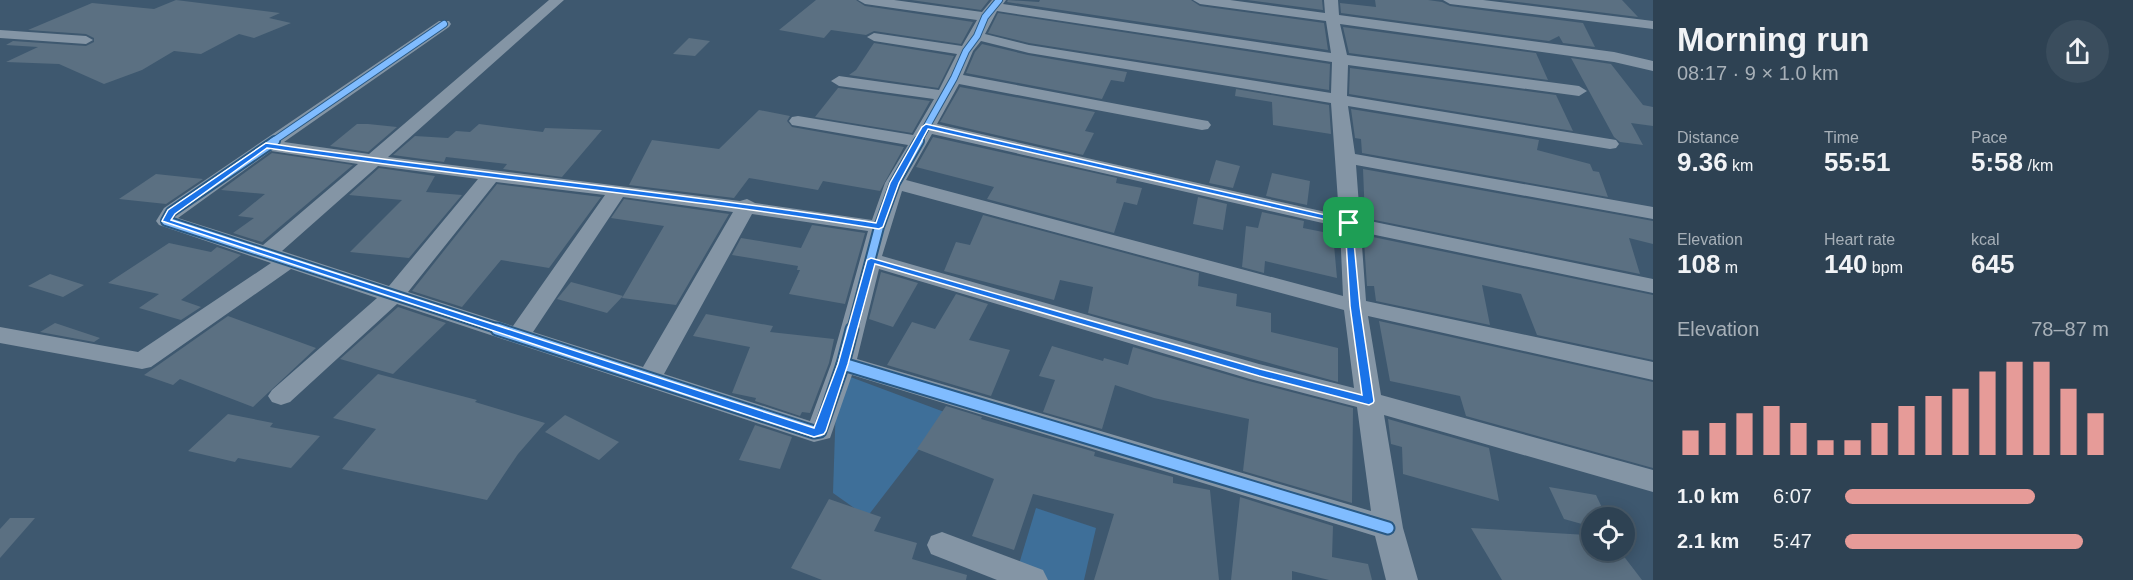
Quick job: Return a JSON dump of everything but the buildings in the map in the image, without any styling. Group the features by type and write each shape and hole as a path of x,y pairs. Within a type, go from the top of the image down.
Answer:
{"street":[{"path":"0,335 142,362 277,257 373,161 557,0"},
{"path":"865,0 984,22 1340,59 1579,91"},
{"path":"1200,0 1332,9 1614,57 1653,66"},
{"path":"1450,0 1653,25"},
{"path":"1332,9 1340,59 1339,101 1346,158 1355,306 1388,528 1402,580"},
{"path":"444,24 364,82 266,145 171,212 166,221 814,432 820,431 843,364 879,227 894,183 984,22"},
{"path":"874,37 984,22 1029,49 1610,144"},
{"path":"0,34 86,40"},
{"path":"839,81 948,86 1202,125"},
{"path":"798,121 922,134 1653,286"},
{"path":"266,145 491,176 747,205 879,227"},
{"path":"1346,158 1653,213"},
{"path":"281,396 394,295 491,176"},
{"path":"894,183 1355,306 1653,371"},
{"path":"518,336 618,190"},
{"path":"649,378 747,205"},
{"path":"871,260 1259,373 1369,401 1653,481"},
{"path":"843,364 1388,528"},
{"path":"942,545 1032,580"}],"shaded area":[{"path":"837,372 947,413 867,517 833,493"},
{"path":"1036,508 1096,528 1084,580 1034,580 1016,574"}],"cycle path":[{"path":"999,0 985,17 977,36 966,51 954,78 895,183 879,227 843,364 1388,528"},
{"path":"444,24 171,212 166,221 814,432 820,431 843,364"}],"route":[{"path":"926,127 1349,223 1355,306 1369,401 1259,373 871,260 843,364 820,431 814,432 166,221 171,212 266,145 399,165 747,205 879,227 894,183 926,127"}]}
